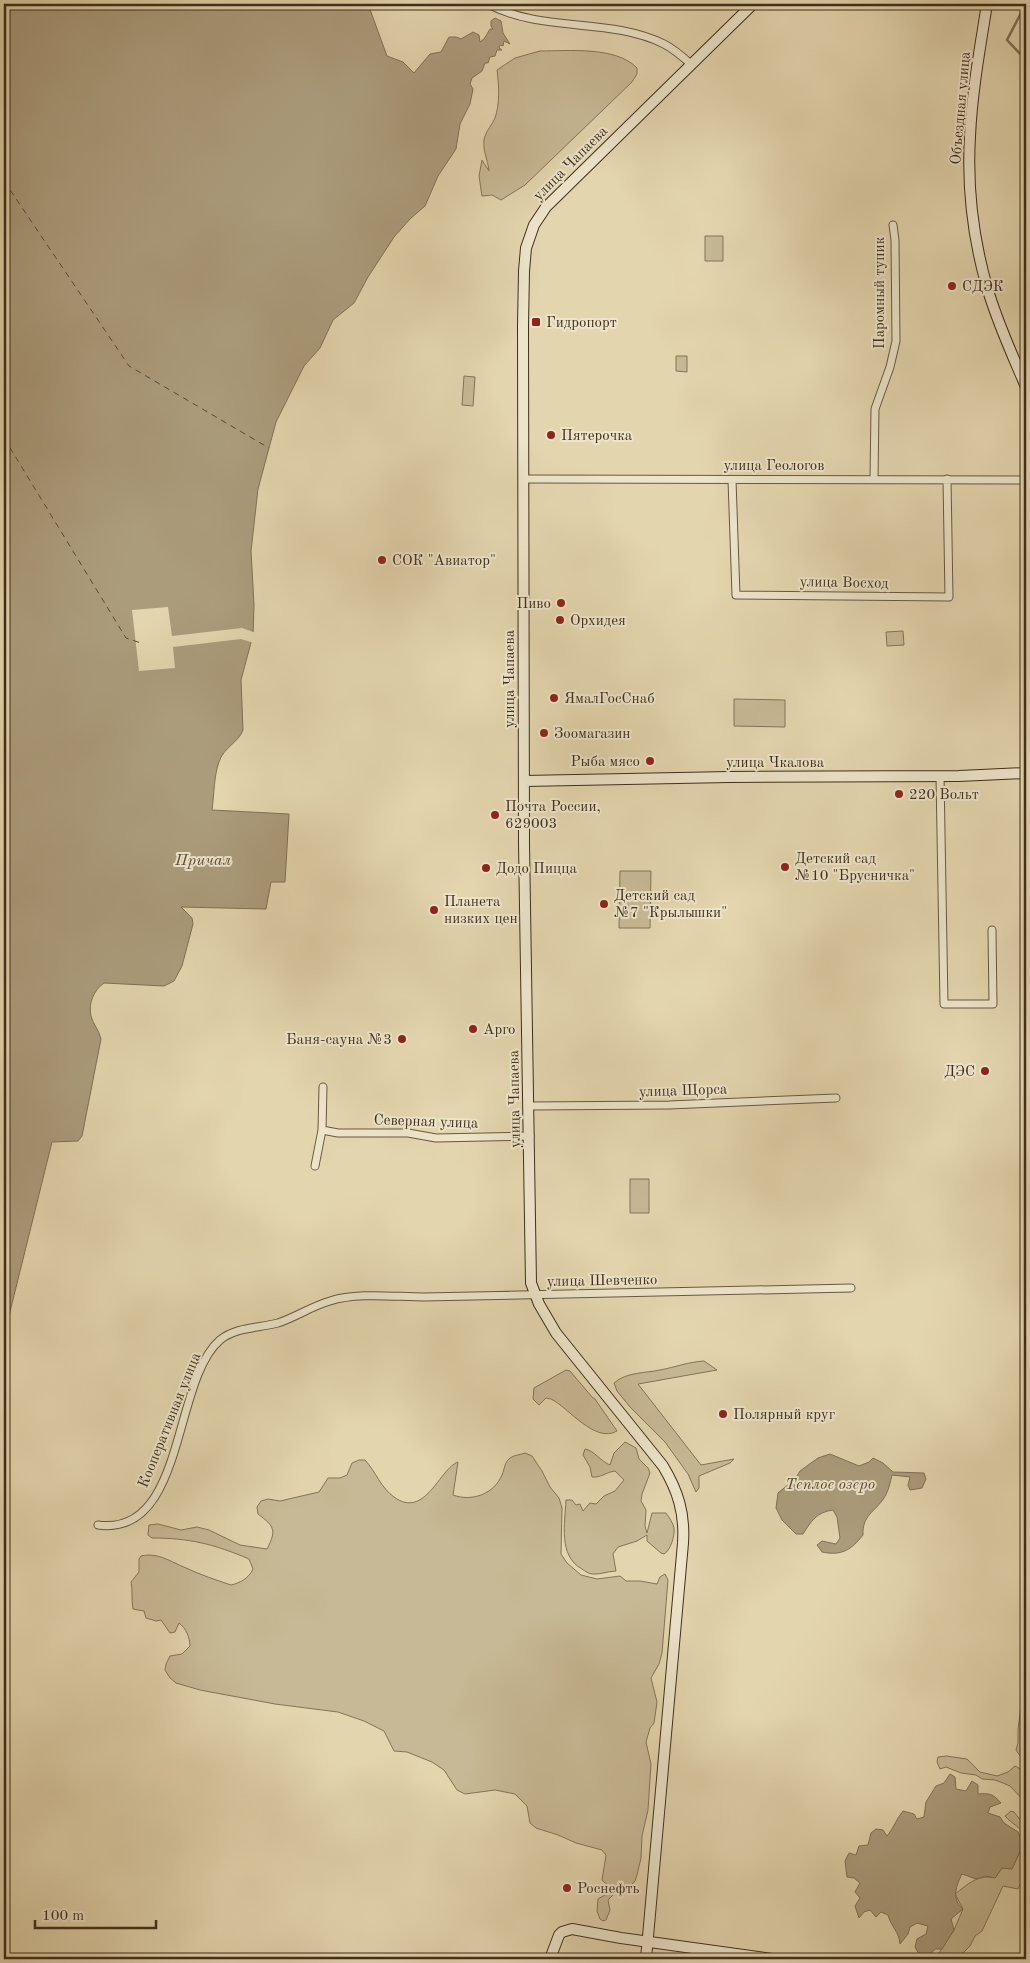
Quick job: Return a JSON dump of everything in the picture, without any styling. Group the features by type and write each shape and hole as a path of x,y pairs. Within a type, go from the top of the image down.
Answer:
{"main road":[{"name":"улица Чапаева","path":"646,1959 683,1543 683,1512 676,1490 663,1466 568,1349 534,1295 531,1270 524,781 523,283 526,248 530,234 538,217 552,200 753,4"},
{"name":"Объездная улица","path":"987,4 970,136 972,214 989,294 1026,387"},
{"name":"улица Чкалова","path":"524,781 729,777 940,776 1026,773"},
{"path":"550,1959 559,1935 572,1929 772,1959"}],"street":[{"path":"488,4 511,14 529,18 614,30 647,38 668,47 692,65"},
{"name":"Паромный тупик","path":"874,479 875,408 893,357 896,341 895,240 893,225"},
{"name":"улица Геологов","path":"523,479 1026,480"},
{"name":"улица Восход","path":"732,480 736,594 949,597 948,479"},
{"path":"940,776 944,1004 992,1004 992,930"},
{"path":"315,1166 322,1130 323,1087"},
{"name":"улица Щорса","path":"530,1106 669,1105 836,1098"},
{"name":"Северная улица","path":"322,1130 338,1133 408,1133 444,1139 530,1136"},
{"name":"улица Шевченко","path":"353,1297 851,1288"},
{"name":"Кооперативная улица","path":"98,1526 111,1527 122,1525 134,1519 158,1492 174,1452 195,1383 207,1358 220,1340 238,1331 278,1323 330,1301 353,1297"}],"shaded area":[{"path":"540,51 591,51 617,56 637,68 637,74 632,82 525,185 501,200 492,195 482,196 479,176 482,160 489,171 484,140 495,118 498,107 499,88 497,70 515,58"},
{"path":"705,236 723,236 723,261 705,261"},
{"path":"676,356 687,356 687,372 676,371"},
{"path":"464,376 475,377 473,406 462,405"},
{"path":"903,631 904,645 887,646 886,632"},
{"path":"734,699 785,700 785,727 734,726"},
{"path":"620,871 651,871 650,928 619,928"},
{"path":"630,1179 649,1179 649,1213 630,1213"},
{"path":"704,1361 717,1370 638,1384 701,1465 734,1459 730,1463 699,1476 699,1488 696,1492 688,1474 665,1442 630,1407 617,1391 614,1383 630,1375"},
{"path":"566,1370 570,1371 595,1399 617,1431 609,1434 600,1433 582,1423 551,1399 546,1398 539,1405 533,1399 534,1388"},
{"path":"625,1442 636,1448 639,1459 648,1468 650,1473 641,1501 646,1510 645,1526 647,1533 652,1513 666,1513 671,1520 674,1531 671,1546 664,1554 661,1553 647,1541 647,1535 637,1541 618,1547 613,1554 616,1571 591,1574 574,1563 566,1548 564,1529 566,1500 572,1500 576,1505 580,1504 583,1511 590,1503 596,1504 604,1496 615,1491 624,1480 615,1471 598,1477 592,1477 590,1467 583,1455 585,1449 589,1450 610,1465 614,1453"},
{"path":"525,1453 532,1456 550,1487 559,1498 562,1508 561,1554 567,1563 581,1575 597,1579 620,1576 626,1581 657,1584 660,1577 665,1574 668,1580 662,1653 659,1664 651,1678 657,1702 654,1723 650,1728 646,1742 651,1764 648,1810 642,1836 641,1858 635,1881 623,1894 616,1892 608,1900 610,1910 606,1920 603,1921 600,1919 597,1911 598,1899 610,1892 611,1888 602,1880 606,1855 602,1850 576,1843 536,1828 530,1823 527,1806 515,1794 495,1790 465,1794 457,1790 444,1770 432,1762 407,1752 394,1751 384,1731 364,1721 338,1712 275,1704 200,1690 176,1683 165,1670 166,1664 170,1656 182,1654 190,1646 186,1630 179,1623 175,1632 170,1633 161,1620 156,1621 146,1618 144,1611 133,1609 131,1582 139,1572 139,1559 141,1556 159,1556 231,1585 244,1580 253,1569 249,1559 224,1549 178,1539 152,1538 148,1535 149,1525 158,1524 181,1530 197,1527 209,1530 240,1545 267,1549 273,1533 271,1525 258,1514 257,1507 261,1501 268,1499 280,1501 319,1492 328,1478 340,1478 347,1475 352,1463 359,1460 365,1460 394,1497 405,1502 415,1502 423,1498 451,1466 458,1462 453,1495 468,1498 482,1495 498,1482 510,1458"},
{"path":"1025,1672 1026,1676 1026,1764 1016,1750"},
{"path":"946,1756 967,1759 980,1772 997,1776 1008,1772 1015,1766 1023,1772 1025,1777 1026,1803 1010,1786 1003,1783 982,1779 976,1775 961,1773 946,1767 940,1769 937,1762 938,1757"},
{"path":"1011,1811 1022,1822 1026,1820 1026,1836 1005,1816"},
{"path":"1023,1845 1026,1861 1018,1889 1003,1886 982,1931 975,1936 970,1946 963,1953 963,1959 951,1959 946,1955 937,1956 954,1930 963,1909 955,1894 969,1883 983,1877 995,1878 1002,1868 1012,1869"}],"water":[{"name":"Причал","path":"4,4 368,4 387,56 403,62 414,73 430,54 441,52 449,37 461,39 473,32 479,35 480,42 490,29 493,29 491,21 495,18 501,21 503,33 510,44 504,41 503,46 500,45 499,48 502,50 497,50 495,56 490,57 488,63 485,63 482,71 472,78 470,84 473,89 470,104 460,124 456,149 438,176 425,206 394,237 368,277 354,303 333,320 320,348 304,366 276,422 258,489 251,551 254,605 253,635 241,680 243,730 221,757 217,767 212,810 289,814 285,882 271,882 266,909 181,907 192,918 193,924 182,966 174,981 164,986 104,983 95,993 90,1011 101,1039 82,1136 78,1141 52,1142 4,1336"},
{"name":"Теплое озеро","path":"830,1454 859,1466 873,1458 883,1463 893,1472 924,1473 926,1479 922,1488 910,1490 908,1485 910,1477 892,1475 886,1495 867,1518 863,1528 863,1535 854,1545 846,1551 835,1553 822,1552 817,1545 822,1541 836,1544 840,1538 837,1517 833,1510 827,1511 815,1518 803,1534 796,1534 782,1520 776,1508 778,1493 795,1479 800,1471 818,1458"},
{"path":"950,1774 955,1777 956,1789 966,1791 972,1781 978,1785 978,1794 991,1795 998,1800 1001,1803 990,1807 988,1813 1000,1817 1004,1823 1018,1832 1023,1845 1012,1869 1002,1868 995,1878 985,1876 976,1879 962,1874 958,1883 956,1897 963,1909 951,1919 954,1930 942,1949 935,1949 929,1956 920,1956 915,1947 917,1939 926,1934 928,1926 917,1923 910,1927 908,1934 900,1944 888,1915 881,1912 876,1917 870,1910 864,1912 859,1918 855,1906 860,1898 855,1892 860,1883 854,1878 847,1877 845,1861 849,1853 856,1855 859,1846 868,1845 871,1833 876,1829 883,1830 887,1836 903,1811 914,1814 917,1819 924,1817 926,1802 936,1786 944,1783"}],"pier":[{"path":"168,607 172,636 242,628 256,633 254,643 241,639 173,647 175,668 139,671 132,610"}],"waterway":[{"path":"1022,4 1021,13 1007,40 1026,60"}],"ferry route":[{"path":"4,181 129,366 269,448"},
{"path":"4,438 126,638 141,643"}],"place":[{"name":"СДЭК","path":"952,286"},
{"name":"Гидропорт","path":"536,322"},
{"name":"Пятерочка","path":"551,435"},
{"name":"СОК \"Авиатор\"","path":"382,560"},
{"name":"Пиво","path":"561,603"},
{"name":"Орхидея","path":"560,620"},
{"name":"ЯмалГосСнаб","path":"554,698"},
{"name":"Зоомагазин","path":"544,733"},
{"name":"Рыба мясо","path":"650,761"},
{"name":"220 Вольт","path":"899,794"},
{"name":"Почта России, 629003","path":"495,815"},
{"name":"Детский сад №10 \"Брусничка\"","path":"785,867"},
{"name":"Додо Пицца","path":"486,868"},
{"name":"Детский сад №7 \"Крылышки\"","path":"604,904"},
{"name":"Планета низких цен","path":"434,910"},
{"name":"Арго","path":"473,1029"},
{"name":"Баня-сауна №3","path":"402,1039"},
{"name":"ДЭС","path":"985,1071"},
{"name":"Полярный круг","path":"723,1414"},
{"name":"Роснефть","path":"567,1888"}]}
